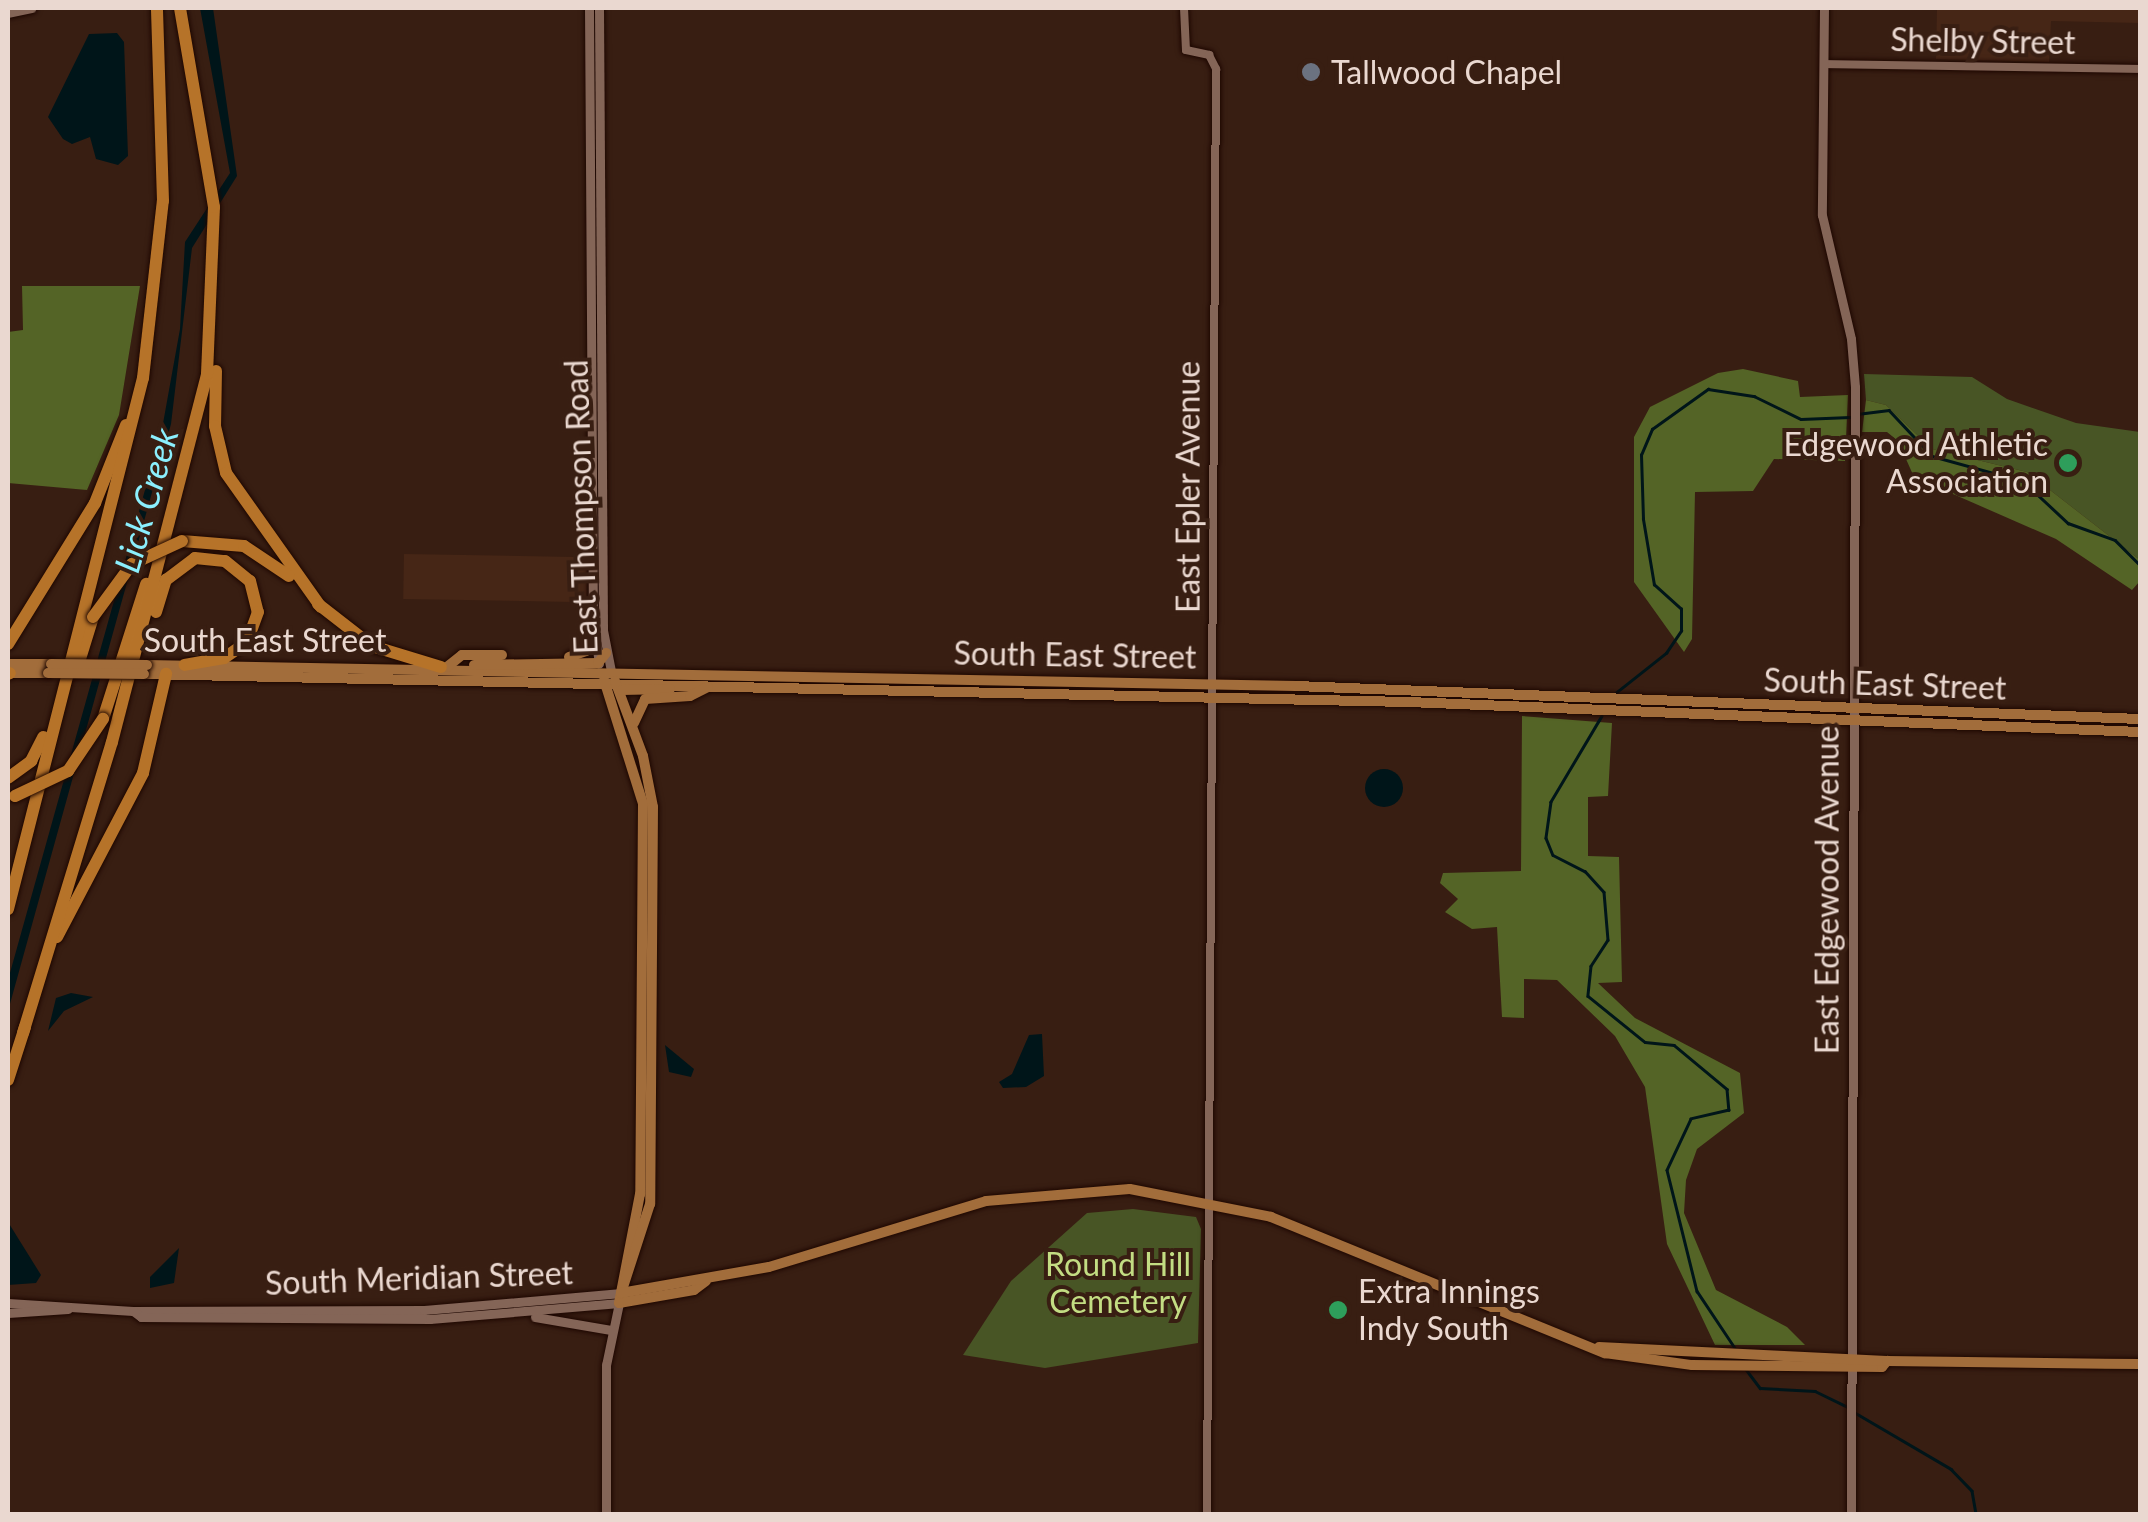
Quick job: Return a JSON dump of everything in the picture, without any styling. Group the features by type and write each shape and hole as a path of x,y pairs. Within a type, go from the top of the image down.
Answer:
{"highway":[{"path":"8,908 145,366 164,182 157,8"},
{"path":"180,8 212,182 220,306 213,404 224,466 249,512 320,606"},
{"path":"112,742 208,374 216,270"},
{"path":"8,644 102,490 145,366"},
{"path":"11,797 71,768 103,719 188,459"},
{"path":"52,730 94,617 132,564 182,541 214,539 251,549 372,646 444,667"},
{"path":"8,1080 166,580 195,558 230,563 254,590 254,630 228,656 185,665"},
{"path":"8,778 38,749 73,649"},
{"path":"23,1032 62,924 144,773 166,674"}],"main road":[{"path":"8,14 31,8"},
{"name":"East Thompson Road","path":"589,8 604,664"},
{"name":"East Thompson Road","path":"599,8 594,632 604,664 634,728 653,806 651,1182 644,1229 611,1330 606,1514"},
{"name":"East Edgewood Avenue","path":"1824,8 1822,215 1851,339 1855,402 1850,1514"},
{"path":"444,667 468,654 580,656 594,632"},
{"name":"South East Street","path":"8,671 185,665 468,668 604,664 728,673 1632,698 2140,732"},
{"path":"422,679 468,668"},
{"name":"South East Street","path":"146,669 166,674 2140,719"},
{"path":"679,684 728,673"},
{"name":"East Thompson Road","path":"613,685 612,702 638,772 644,815 640,1194 620,1298"},
{"path":"634,728 641,702 690,696 710,685"},
{"name":"South Meridian Street","path":"133,1311 142,1317 244,1318 527,1314 706,1282 1011,1196 1112,1189 1208,1200 1301,1228 1526,1326 1654,1361 2140,1364"},
{"name":"South Meridian Street","path":"8,1303 133,1311 448,1309 620,1298"},
{"name":"South Meridian Street","path":"8,1313 68,1309"},
{"name":"South Meridian Street","path":"527,1314 611,1330"}],"street":[{"name":"East Epler Avenue","path":"1184,8 1186,50 1208,55 1216,69 1208,1514"},
{"name":"Shelby Street","path":"1824,64 2140,69"}],"shaded area":[{"path":"1937,8 2140,8 2140,23 2051,21 2049,62 1936,59"},
{"path":"404,554 587,557 586,602 403,599"}],"green space":[{"path":"22,286 140,286 119,415 87,490 8,483 8,332 23,330"},
{"path":"1743,369 1798,381 1800,397 1848,395 1845,461 1774,459 1753,491 1695,492 1692,639 1684,652 1634,582 1634,437 1650,407 1718,373"},
{"name":"Edgewood Athletic Association","path":"1864,374 1972,377 2007,399 2076,423 2140,432 2140,560 2027,472 1932,449 1886,405 1866,400"},
{"path":"1866,400 1886,405 1932,449 2027,472 2140,560 2140,581 2132,590 2056,539 1914,477 1898,441 1887,432 1862,432"},
{"path":"1522,716 1612,723 1608,796 1588,797 1588,856 1619,857 1622,982 1598,983 1635,1018 1740,1073 1744,1113 1697,1149 1686,1180 1684,1213 1716,1290 1787,1327 1805,1345 1715,1345 1667,1244 1645,1087 1615,1036 1557,980 1524,979 1524,1018 1502,1017 1497,927 1472,929 1445,912 1458,899 1440,883 1443,873 1521,871"},
{"name":"Round Hill Cemetery","path":"1133,1209 1196,1217 1201,1229 1198,1343 1045,1368 963,1355 1011,1281 1087,1213"}],"water":[{"name":"Lick Creek","path":"200,8 213,8 237,176 192,248 171,424 8,1011 8,980 162,429 180,329 185,242 230,173"},
{"path":"117,33 124,42 128,156 118,165 96,159 90,137 72,144 63,139 48,117 89,34"},
{"path":"1384,769 1398,774 1403,788 1398,802 1384,807 1370,802 1365,788 1370,774"},
{"path":"71,993 93,997 64,1011 48,1031 56,998"},
{"path":"1042,1034 1044,1076 1026,1087 1003,1088 999,1082 1012,1074 1029,1035"},
{"path":"665,1045 694,1069 691,1077 669,1072"},
{"path":"8,1222 41,1275 36,1283 8,1285"},
{"path":"179,1248 174,1283 150,1288 150,1277"}],"waterway":[{"path":"1613,695 1666,653 1681,631 1681,609 1654,585 1643,519 1641,455 1652,429 1708,389 1754,396 1801,419 1850,417"},
{"path":"1857,414 1889,410 1932,456 2023,481 2068,523 2115,540 2140,565"},
{"path":"1602,716 1551,802 1546,838 1553,855 1585,871 1604,892 1608,940 1591,966 1588,996 1645,1042 1674,1045 1727,1089 1729,1110 1691,1119 1667,1170 1697,1291 1735,1348"},
{"path":"1745,1368 1760,1388 1815,1391 1848,1407"},
{"path":"1854,1412 1951,1469 1972,1491 1976,1514"}],"place":[{"name":"Tallwood Chapel","path":"1311,72"},
{"name":"Edgewood Athletic Association","path":"2068,463"},
{"name":"Extra Innings Indy South","path":"1338,1310"}]}
